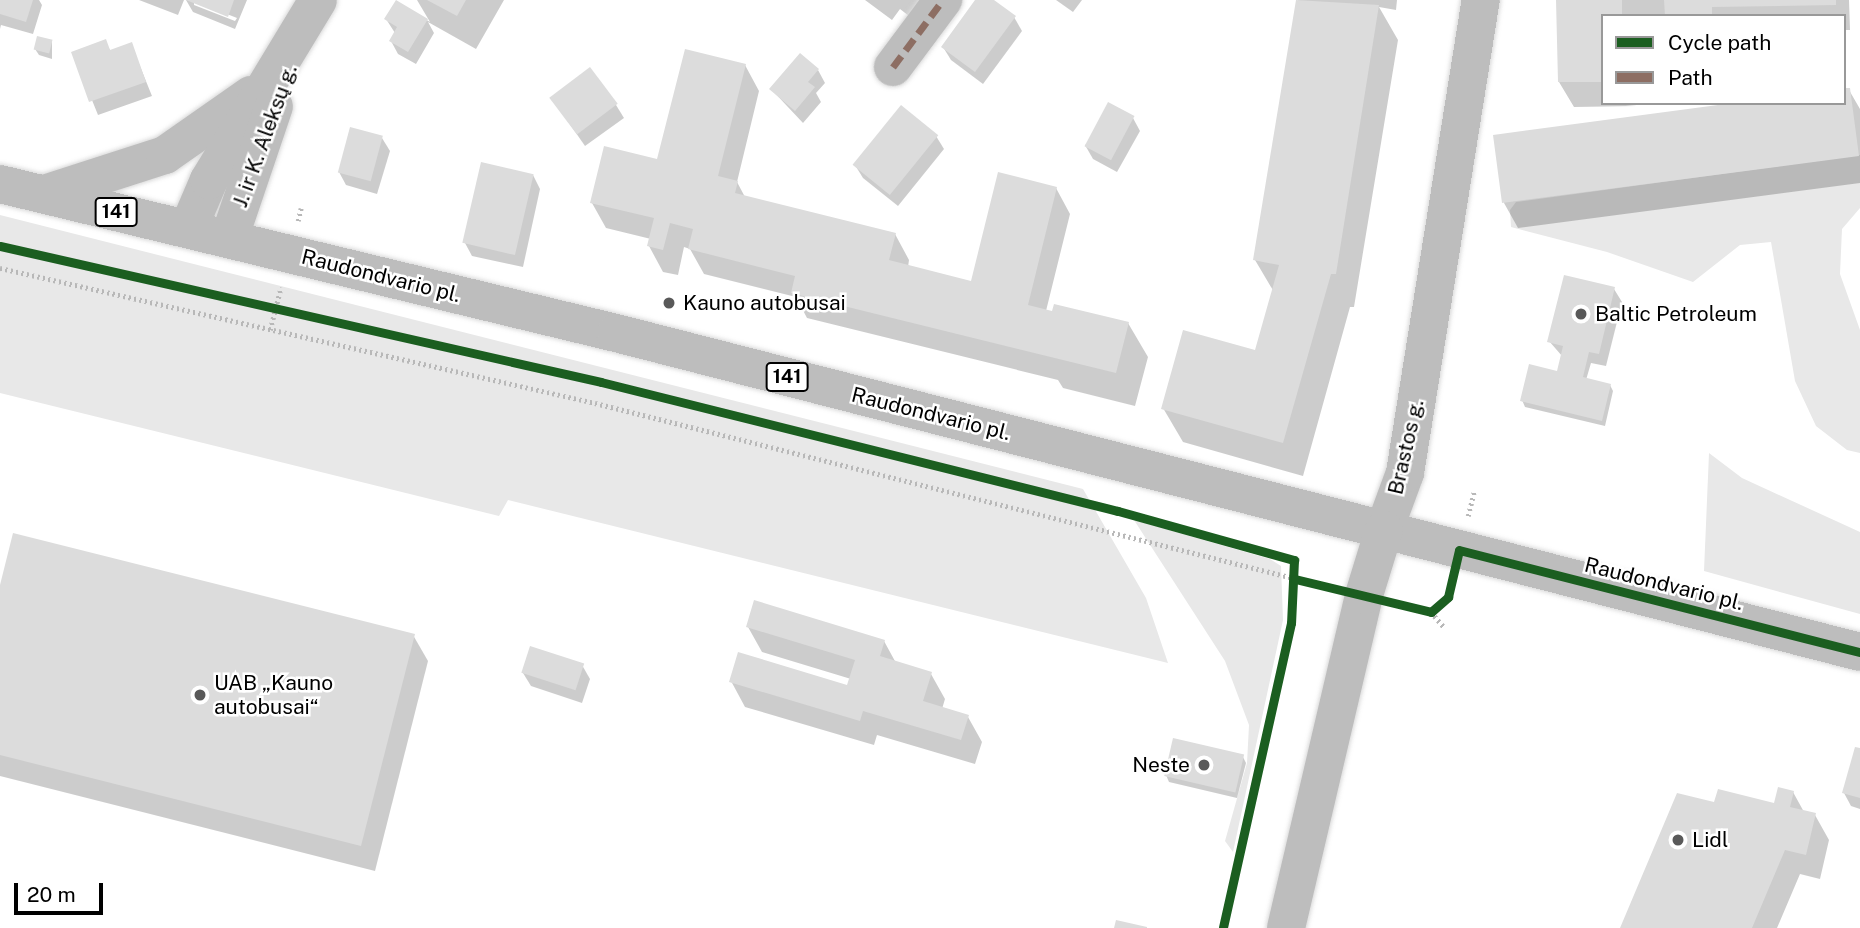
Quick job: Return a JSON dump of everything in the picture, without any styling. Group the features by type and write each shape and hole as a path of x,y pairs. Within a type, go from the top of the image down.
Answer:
{"main road":[{"path":"893,67 943,0"},
{"name":"Brastos g.","path":"1286,928 1364,595 1405,473 1481,0"},
{"name":"J. ir K. Aleksų g.","path":"188,229 209,180 310,16"},
{"name":"J. ir K. Aleksų g.","path":"229,239 310,16"},
{"name":"J. ir K. Aleksų g.","path":"44,194 165,155 207,130 270,81"},
{"name":"Raudondvario pl.","path":"0,184 616,332 1860,652"}],"path":[{"path":"0,268 594,403 1295,579"},
{"path":"1431,612 1444,628"}],"shaded area":[{"path":"1860,155 1860,208 1842,229 1840,274 1860,330 1860,453 1847,450 1816,426 1795,381 1771,242 1740,245 1693,282 1607,252 1511,227 1510,210 1516,202"},
{"path":"0,215 1083,489 1146,598 1168,663 508,500 499,516 0,393"},
{"path":"1709,453 1742,478 1860,532 1860,614 1704,571"},
{"path":"1134,520 1270,559 1281,566 1283,620 1233,852 1225,841 1247,763 1249,725 1225,661"}],"building":[{"path":"0,0 33,0 26,22 0,14"},
{"path":"186,0 234,0 228,17"},
{"path":"396,0 428,19 408,52 389,41 397,27 384,19"},
{"path":"427,0 466,0 457,16"},
{"path":"975,0 994,0 1016,16 975,72 941,47"},
{"path":"1296,0 1379,5 1336,274 1331,274 1283,443 1161,409 1183,330 1255,350 1279,265 1253,260"},
{"path":"1556,0 1622,0 1622,14 1601,14 1601,82 1558,82"},
{"path":"1664,0 1836,0 1836,5 1712,7 1712,14 1665,14"},
{"path":"37,36 53,40 49,53 34,50"},
{"path":"106,39 110,50 132,42 146,82 89,102 71,52"},
{"path":"685,49 746,64 718,176 738,181 735,193 896,233 889,260 971,281 998,172 1057,187 1028,305 1052,311 1054,304 1129,322 1116,373 791,293 795,276 688,249 693,229 670,223 663,250 647,246 654,218 590,203 604,146 657,159"},
{"path":"800,53 819,69 808,82 815,87 795,111 769,89"},
{"path":"590,67 618,104 577,134 549,98"},
{"path":"1846,88 1850,88 1859,156 1502,203 1493,135 1718,105 1846,105"},
{"path":"1108,102 1134,116 1111,160 1085,146"},
{"path":"901,105 938,135 890,195 853,165"},
{"path":"350,127 383,136 371,181 338,172"},
{"path":"481,162 534,174 515,255 462,243"},
{"path":"1564,275 1615,287 1599,354 1589,352 1583,377 1611,384 1602,421 1520,401 1529,364 1557,371 1563,346 1547,342"},
{"name":"UAB „Kauno autobusai“","path":"13,533 415,634 361,846 0,755 0,585"},
{"path":"754,600 885,640 880,656 932,672 923,701 969,715 961,740 863,711 860,721 729,682 738,652 847,685 855,660 746,627"},
{"path":"530,646 584,664 576,690 521,673"},
{"path":"1173,738 1244,754 1235,792 1164,776"},
{"path":"1855,747 1860,748 1860,798 1842,793"},
{"path":"1778,787 1794,791 1790,807 1816,813 1806,855 1785,850 1752,928 1620,928 1677,793 1714,802 1718,789 1774,803"},
{"path":"1116,920 1147,927 1147,928 1114,928"}],"marked path":[{"path":"893,67 943,0"}],"cycle path":[{"path":"0,246 601,382 1118,511 1294,560 1291,623 1223,928"},
{"path":"1295,579 1431,612 1448,597 1459,550 1860,652"}],"place":[{"name":"Kauno autobusai","path":"669,303"},
{"name":"Baltic Petroleum","path":"1581,314"},
{"name":"UAB „Kauno autobusai“","path":"200,695"},
{"name":"Neste","path":"1204,765"},
{"name":"Lidl","path":"1678,840"}]}
